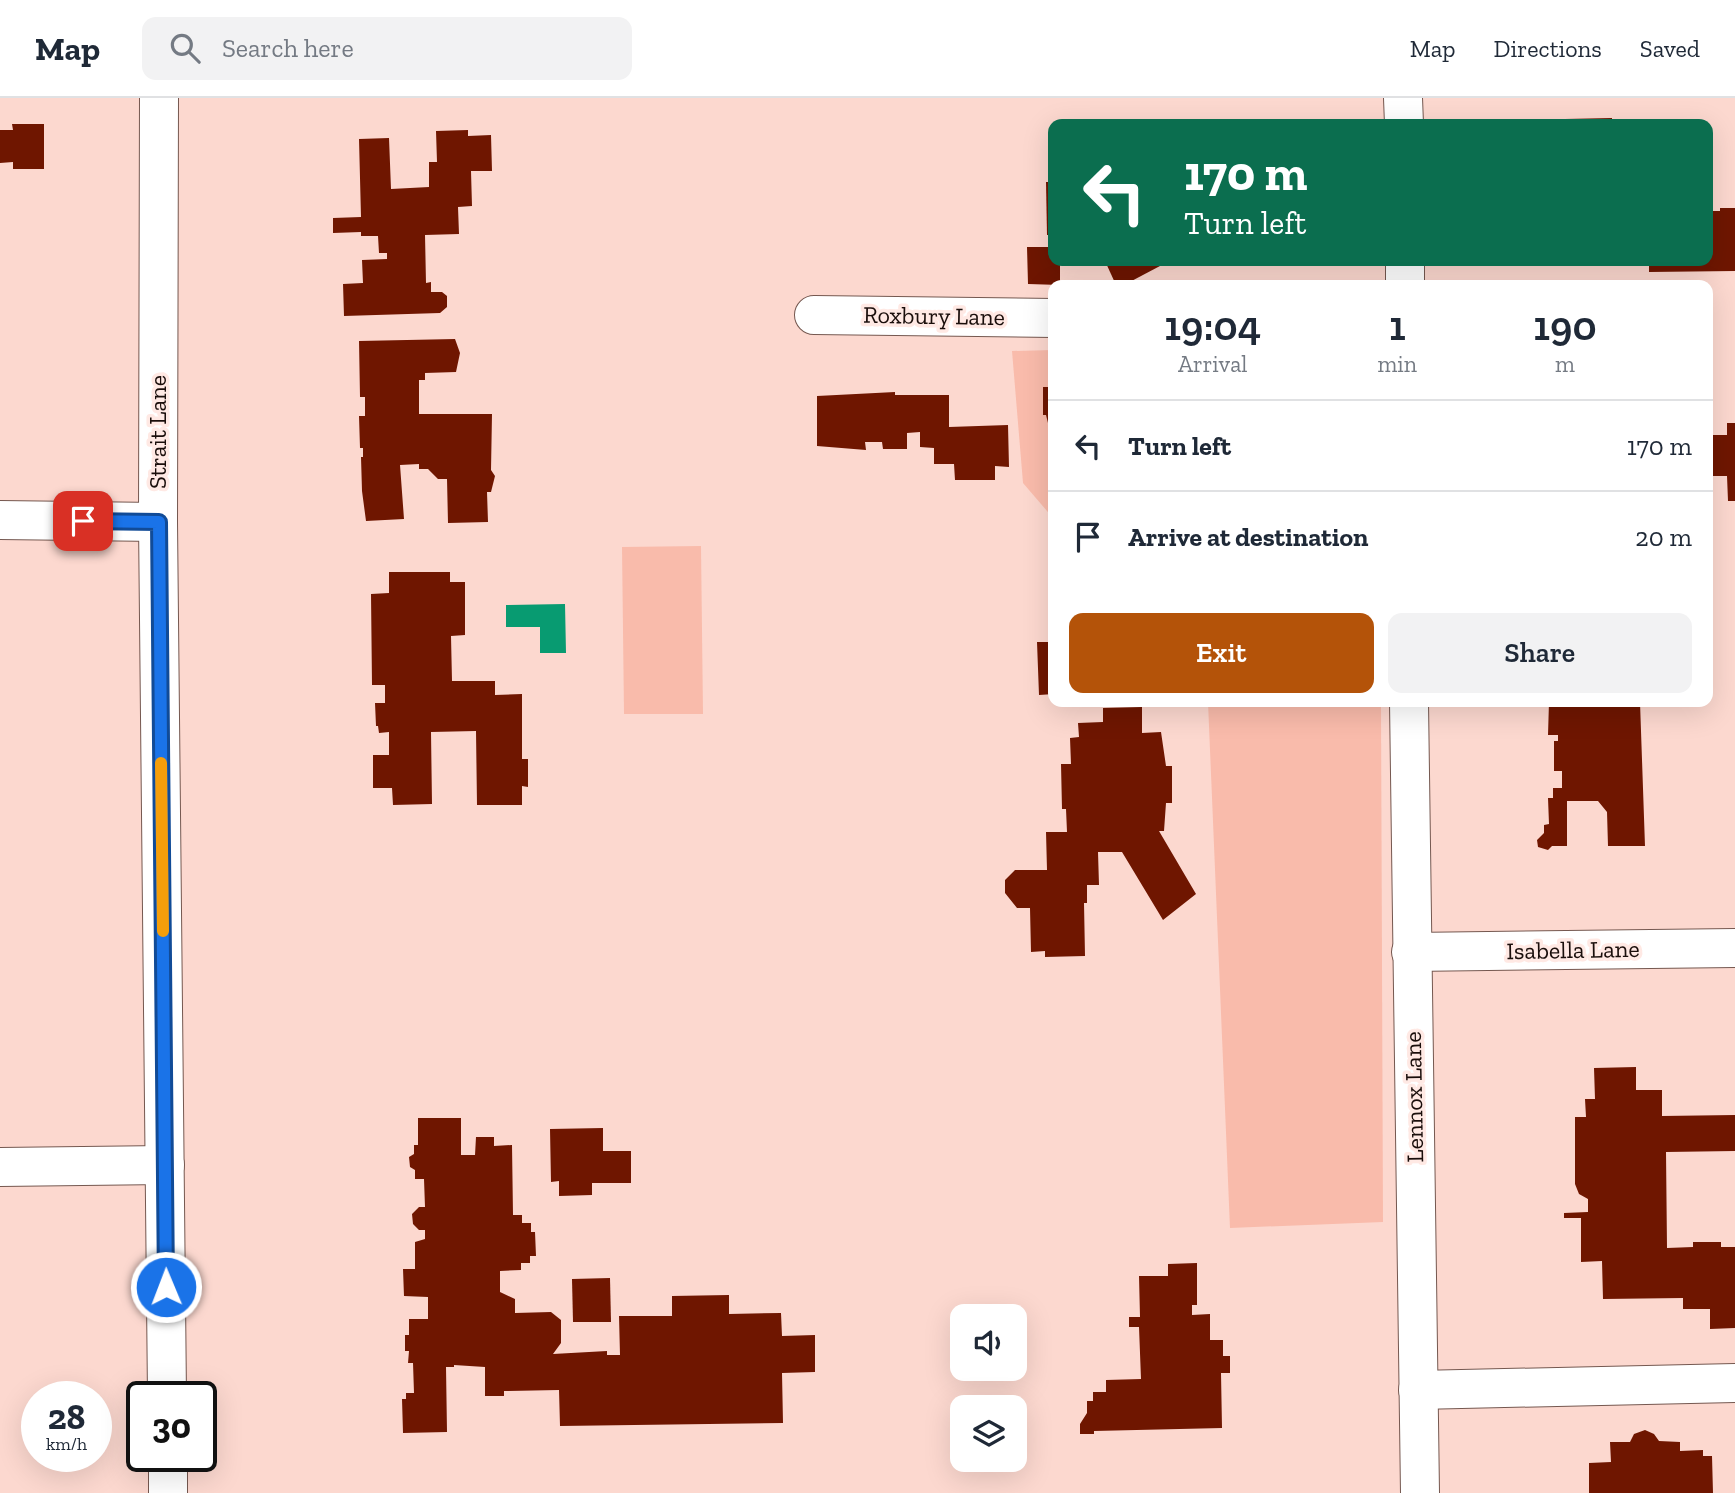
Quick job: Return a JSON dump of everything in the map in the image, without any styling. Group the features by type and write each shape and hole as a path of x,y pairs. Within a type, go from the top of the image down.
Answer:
{"street":[{"name":"Strait Lane","path":"159,98 159,522 167,1381"},
{"path":"1403,98 1404,119"},
{"name":"Roxbury Lane","path":"814,315 1048,318"},
{"path":"0,520 159,522"},
{"name":"Lennox Lane","path":"1409,707 1420,1493"},
{"name":"Isabella Lane","path":"1411,952 1735,948"},
{"path":"0,1167 165,1165"},
{"path":"1418,1390 1735,1383"},
{"path":"168,1472 168,1493"}],"shaded area":[{"path":"1048,350 1048,512 1023,483 1012,351"},
{"path":"701,546 703,714 624,714 622,547"},
{"path":"565,604 566,653 540,653 540,627 506,627 506,605"},
{"path":"1208,707 1381,707 1383,1222 1230,1228"}],"building":[{"path":"12,124 44,124 44,169 13,169 13,162 0,163 0,130 13,130"},
{"path":"468,130 468,136 491,135 492,171 471,171 472,206 458,207 459,234 425,235 426,283 431,282 431,292 442,292 447,296 447,307 440,313 344,316 343,284 363,283 362,260 387,259 387,253 379,253 378,236 361,236 361,232 333,233 333,218 361,217 359,139 389,138 391,189 429,187 429,162 437,162 436,131"},
{"path":"1046,182 1048,182 1048,235"},
{"path":"1720,208 1735,208 1735,271 1649,272 1649,266 1713,266 1713,211 1720,211"},
{"path":"1027,247 1048,247 1048,266 1060,266 1060,280 1048,280 1048,285 1028,284"},
{"path":"1107,266 1160,266 1133,280 1114,280"},
{"path":"455,339 460,353 456,372 425,373 425,380 419,380 419,414 492,414 491,470 495,476 491,492 487,492 488,522 448,523 447,479 438,479 428,469 419,469 419,464 400,465 404,519 366,521 359,416 365,416 365,397 360,397 359,341"},
{"path":"1043,387 1048,387 1048,423 1046,415 1043,415"},
{"path":"895,392 895,395 949,395 949,427 1008,425 1009,467 995,466 995,480 955,480 954,464 934,464 934,448 920,447 920,432 907,433 907,449 883,449 882,442 865,442 866,450 817,446 817,396"},
{"path":"1727,423 1735,423 1735,501 1728,501 1727,476 1713,476 1713,435 1727,435"},
{"path":"389,572 450,572 450,582 465,582 465,635 451,636 452,681 495,681 495,695 522,694 522,759 528,759 528,787 522,786 522,805 477,805 476,731 431,732 432,804 393,805 392,788 373,788 373,755 389,755 389,732 379,733 376,726 375,703 385,703 385,685 372,685 371,594 389,593"},
{"path":"1037,642 1048,642 1048,694 1039,695"},
{"path":"1142,707 1142,733 1161,732 1166,766 1172,766 1172,803 1166,803 1164,831 1159,831 1196,894 1163,920 1122,852 1098,852 1099,885 1087,885 1087,903 1084,903 1085,956 1045,957 1045,951 1031,952 1030,908 1017,908 1005,893 1005,880 1015,870 1047,870 1046,832 1067,832 1066,809 1062,809 1061,764 1071,764 1070,738 1079,737 1078,723 1103,722 1103,708"},
{"path":"1549,707 1640,707 1645,846 1608,846 1607,812 1598,801 1567,801 1567,846 1552,846 1548,850 1538,847 1537,840 1544,833 1544,825 1549,824 1548,798 1553,798 1553,788 1562,788 1562,771 1554,771 1554,741 1558,741 1558,735 1548,735"},
{"path":"1636,1067 1636,1090 1662,1090 1662,1116 1735,1115 1735,1151 1666,1152 1667,1248 1693,1247 1693,1242 1721,1242 1721,1247 1735,1247 1735,1328 1710,1329 1710,1309 1683,1309 1683,1298 1603,1299 1602,1261 1581,1262 1581,1218 1564,1218 1564,1213 1588,1212 1588,1199 1579,1194 1575,1184 1575,1117 1586,1117 1585,1099 1595,1099 1594,1068"},
{"path":"418,1118 461,1118 461,1155 475,1155 476,1137 494,1137 494,1146 512,1145 513,1215 522,1215 522,1223 531,1223 531,1232 535,1232 536,1256 530,1256 530,1263 521,1263 521,1270 500,1271 500,1292 515,1299 515,1313 551,1312 561,1320 561,1343 553,1354 607,1351 607,1355 620,1355 619,1316 672,1316 672,1296 729,1295 729,1314 781,1313 782,1336 815,1335 815,1372 782,1373 783,1423 560,1426 559,1390 504,1391 504,1396 485,1396 485,1367 454,1365 446,1367 447,1432 403,1433 402,1399 406,1399 406,1393 414,1393 413,1363 408,1363 409,1351 405,1351 405,1335 409,1335 409,1319 428,1319 428,1297 404,1296 403,1269 415,1269 415,1242 425,1239 425,1230 419,1230 413,1224 412,1214 419,1207 425,1207 424,1179 415,1179 415,1170 410,1167 409,1157 414,1154 414,1145 418,1145"},
{"path":"603,1128 603,1151 631,1151 631,1183 592,1183 592,1195 559,1196 559,1181 551,1182 550,1129"},
{"path":"1197,1263 1197,1305 1192,1305 1192,1315 1210,1314 1210,1340 1223,1340 1223,1356 1230,1356 1230,1373 1221,1373 1222,1428 1094,1431 1094,1434 1080,1434 1080,1424 1087,1413 1087,1401 1093,1401 1093,1392 1106,1392 1106,1380 1141,1379 1139,1327 1129,1327 1129,1317 1140,1317 1139,1276 1168,1276 1168,1264"},
{"path":"610,1278 611,1322 573,1322 572,1279"},
{"path":"1645,1430 1654,1434 1659,1441 1680,1442 1680,1451 1703,1450 1703,1456 1712,1456 1713,1493 1589,1493 1589,1463 1611,1462 1610,1442 1630,1442 1634,1434"}],"slow traffic":[{"path":"161,763 163,931"}],"route":[{"path":"83,521 159,522 166,1287"}]}
